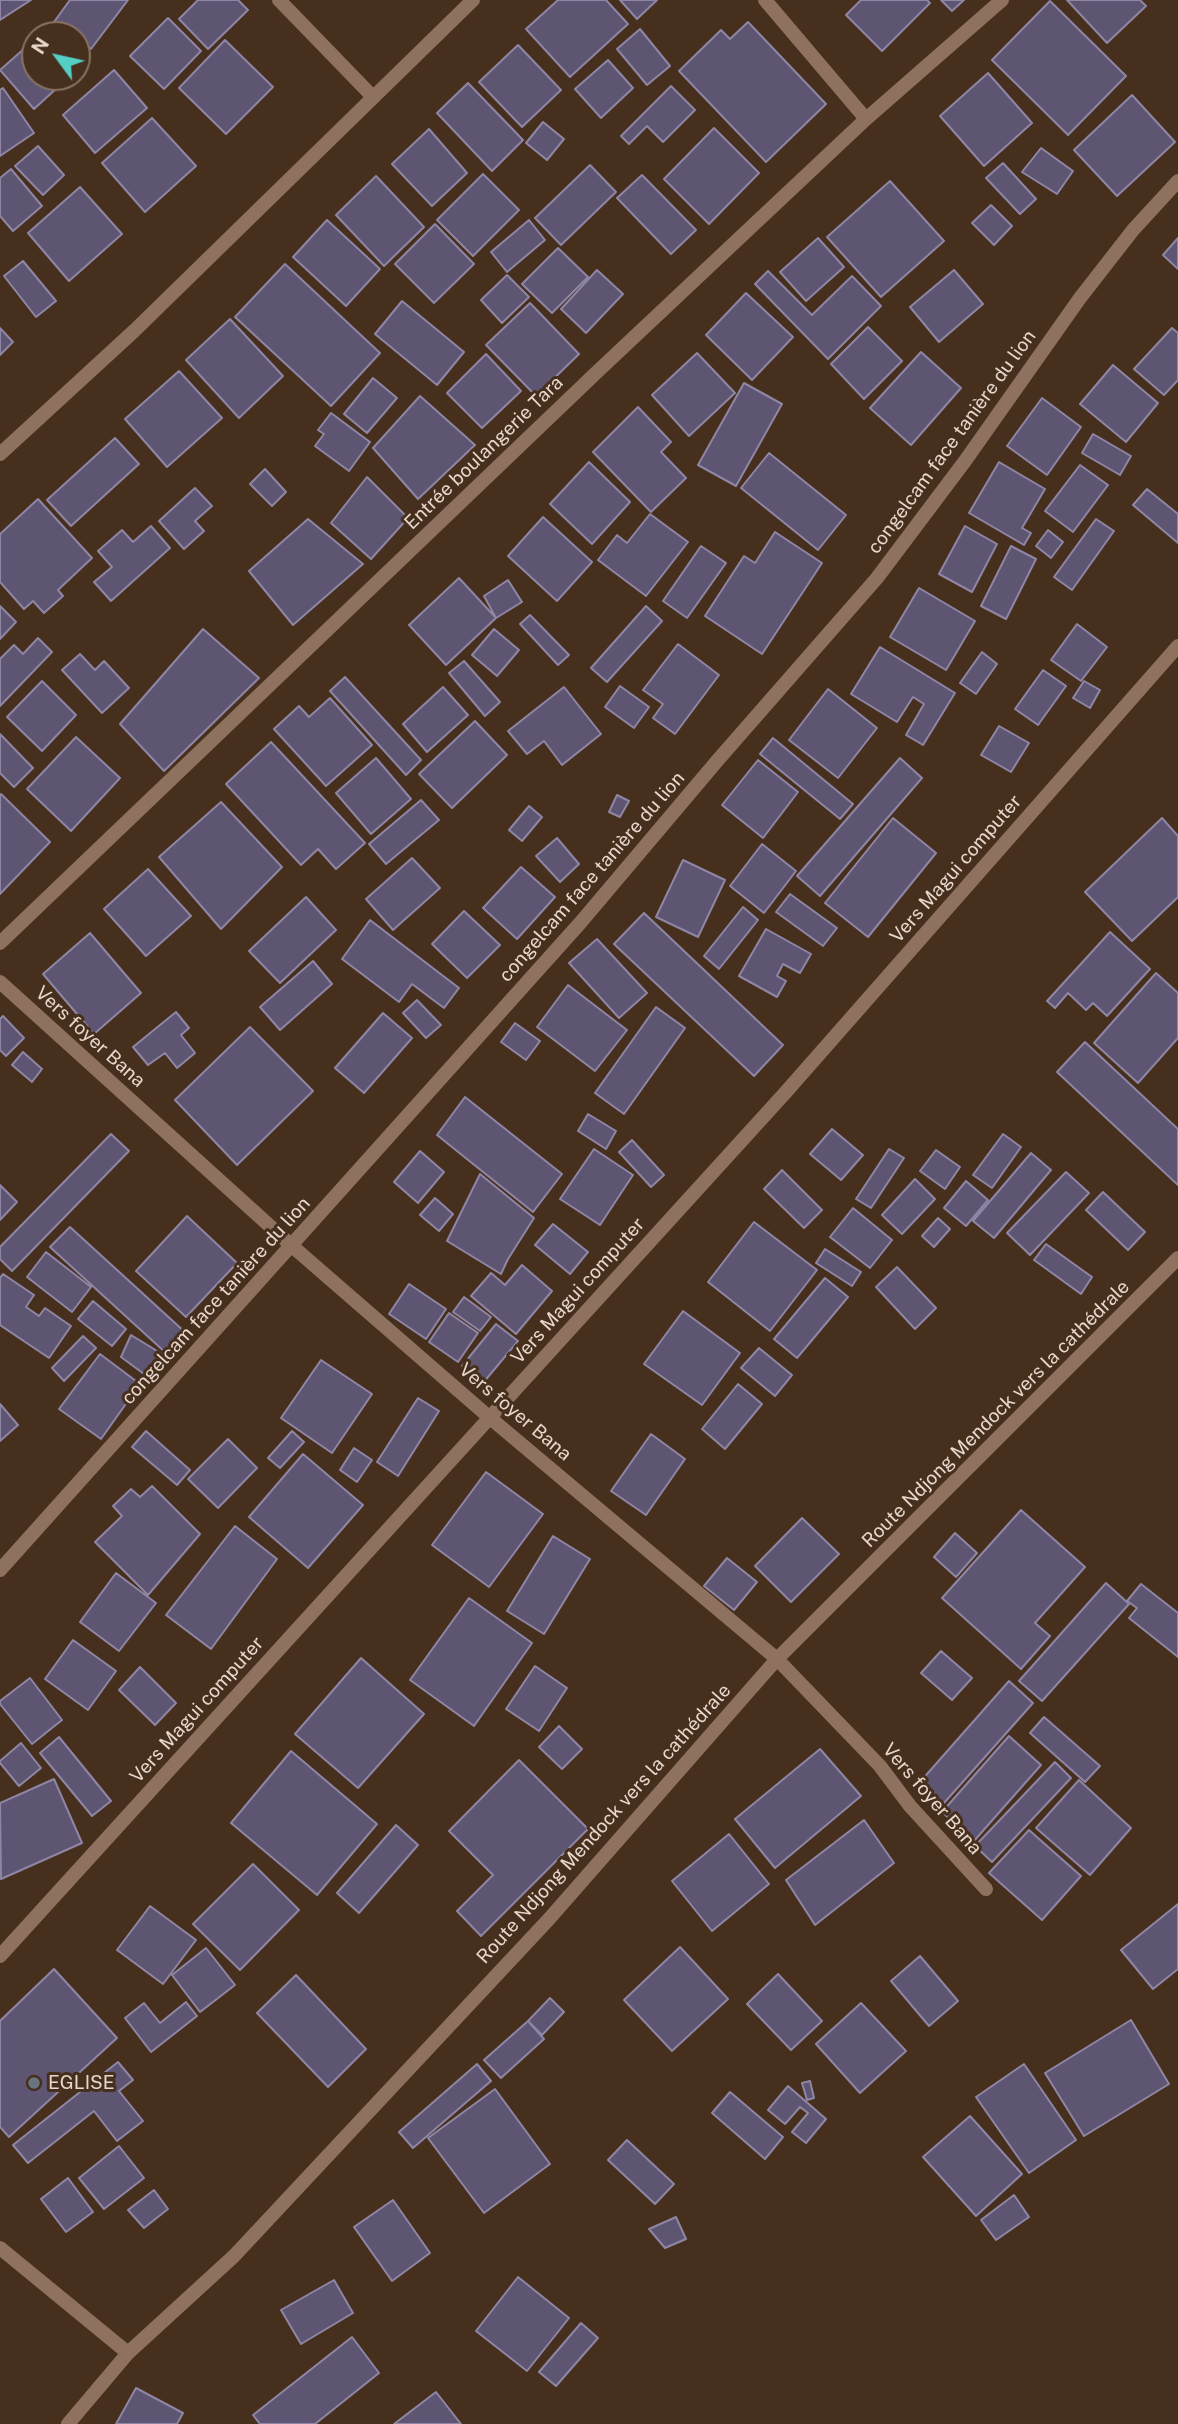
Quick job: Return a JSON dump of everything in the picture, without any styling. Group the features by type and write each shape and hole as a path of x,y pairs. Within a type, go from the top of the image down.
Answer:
{"street":[{"path":"279,0 373,97"},
{"path":"0,453 134,331 473,0"},
{"path":"765,0 866,119"},
{"name":"Entrée boulangerie Tara","path":"0,943 866,119 1002,0"},
{"name":"congelcam face tanière du lion","path":"0,1570 581,922 877,578 965,461 1080,298 1133,230 1178,181"},
{"name":"Vers Magui computer","path":"0,1956 785,1093 1178,646"},
{"name":"Vers foyer Bana","path":"0,982 292,1246 489,1417 777,1659 880,1766 910,1806 986,1889"},
{"name":"Route Ndjong Mendock vers la cathédrale","path":"68,2424 128,2353 234,2256 549,1919 777,1659 1178,1258"},
{"path":"0,2248 128,2353"}],"building":[{"path":"0,0 31,0 0,20"},
{"path":"70,0 128,0 91,49 91,21 55,21"},
{"path":"198,0 238,0 248,10 208,49 179,19"},
{"path":"558,0 606,0 628,24 570,77 526,29"},
{"path":"620,0 657,0 637,19"},
{"path":"861,0 927,0 930,3 882,51 846,15"},
{"path":"941,0 964,0 952,11"},
{"path":"1067,0 1140,0 1146,6 1107,43"},
{"path":"1050,1 1126,76 1068,135 992,60"},
{"path":"168,18 201,51 164,89 130,56"},
{"path":"748,22 826,104 766,162 679,71 721,30 730,39"},
{"path":"640,29 670,66 647,85 617,49"},
{"path":"225,40 273,87 226,134 179,88"},
{"path":"518,45 561,90 522,127 479,82"},
{"path":"21,51 21,91 54,91 34,109 0,70"},
{"path":"608,60 633,88 601,118 575,89"},
{"path":"114,70 147,108 95,153 63,115"},
{"path":"988,73 1032,123 984,166 940,116"},
{"path":"468,83 523,140 492,171 437,113"},
{"path":"671,86 695,110 663,142 647,126 629,144 621,136"},
{"path":"3,88 34,133 0,156 0,90"},
{"path":"1132,95 1175,142 1117,196 1074,150"},
{"path":"152,118 196,166 145,212 102,163"},
{"path":"543,122 564,139 547,160 526,143"},
{"path":"714,128 759,173 709,224 664,179"},
{"path":"429,129 467,173 432,206 392,164"},
{"path":"38,146 64,175 43,195 15,166"},
{"path":"1041,148 1073,171 1057,194 1022,172"},
{"path":"1003,163 1036,199 1020,214 986,178"},
{"path":"590,165 616,192 561,245 535,218"},
{"path":"11,169 42,206 13,231 0,216 0,178"},
{"path":"483,174 519,210 473,256 437,220"},
{"path":"642,175 696,230 671,254 617,198"},
{"path":"376,176 424,227 384,266 336,215"},
{"path":"890,181 944,241 881,297 827,237"},
{"path":"80,187 122,234 69,281 28,233"},
{"path":"991,205 1012,226 994,245 972,223"},
{"path":"327,220 380,269 346,306 293,257"},
{"path":"529,220 545,240 507,272 491,252"},
{"path":"435,224 474,264 434,303 395,264"},
{"path":"818,238 844,267 806,301 780,272"},
{"path":"1178,238 1178,269 1163,255"},
{"path":"558,248 588,277 552,313 522,284"},
{"path":"23,261 56,301 36,317 4,276"},
{"path":"285,264 380,353 331,406 235,317"},
{"path":"597,270 623,294 586,333 561,309"},
{"path":"954,270 983,304 939,342 910,307"},
{"path":"768,271 812,315 852,276 881,306 828,359 755,284"},
{"path":"507,275 529,297 502,323 481,300"},
{"path":"746,293 793,337 752,380 706,335"},
{"path":"402,301 464,352 437,385 375,334"},
{"path":"530,303 579,354 536,396 486,345"},
{"path":"230,319 283,376 239,418 186,360"},
{"path":"868,327 902,361 864,399 831,364"},
{"path":"0,328 13,342 0,355"},
{"path":"1172,328 1178,333 1178,380 1164,395 1134,369"},
{"path":"921,352 961,388 911,445 870,408"},
{"path":"697,353 735,393 689,436 652,395"},
{"path":"486,354 521,391 482,428 447,393"},
{"path":"1113,365 1158,403 1126,442 1080,404"},
{"path":"179,371 222,418 167,467 125,419"},
{"path":"373,378 397,398 367,433 344,414"},
{"path":"744,383 782,404 736,486 698,465"},
{"path":"420,396 475,445 418,499 373,448"},
{"path":"1042,398 1081,427 1047,475 1007,446"},
{"path":"638,407 671,442 661,452 686,478 651,512 593,452"},
{"path":"331,413 370,442 349,471 315,446 324,434 318,430"},
{"path":"1093,434 1131,456 1120,475 1082,453"},
{"path":"115,438 139,464 71,526 47,500"},
{"path":"769,453 846,515 818,550 741,488"},
{"path":"589,462 630,502 592,544 550,504"},
{"path":"999,462 1045,489 1022,528 1031,533 1024,545 969,513"},
{"path":"1080,465 1108,485 1073,532 1045,511"},
{"path":"265,469 286,492 272,506 250,484"},
{"path":"367,477 408,518 371,559 331,523"},
{"path":"195,488 212,506 195,521 204,531 184,549 159,521"},
{"path":"1147,489 1178,514 1178,543 1133,505"},
{"path":"38,499 92,558 58,590 63,596 44,613 33,601 24,609 0,582 0,534"},
{"path":"650,514 688,542 646,596 598,560 617,535 627,543"},
{"path":"543,517 592,562 557,601 508,556"},
{"path":"308,519 363,564 293,625 249,571"},
{"path":"1096,519 1114,531 1072,590 1054,577"},
{"path":"151,526 170,548 111,601 94,582 112,567 98,551 122,530 133,542"},
{"path":"965,526 997,544 972,592 939,574"},
{"path":"1048,530 1063,542 1051,558 1036,546"},
{"path":"775,532 822,563 762,654 705,616 744,556 755,563"},
{"path":"701,546 726,563 687,618 663,601"},
{"path":"1011,546 1036,559 1006,619 981,606"},
{"path":"459,578 496,618 446,665 409,625"},
{"path":"508,580 522,602 496,618 484,596"},
{"path":"919,588 975,621 946,670 890,637"},
{"path":"0,606 16,622 0,639"},
{"path":"646,606 662,621 607,682 591,668"},
{"path":"530,615 569,655 558,665 520,624"},
{"path":"1077,624 1107,647 1081,681 1051,660"},
{"path":"203,629 259,678 164,771 120,724"},
{"path":"494,629 519,650 497,676 472,655"},
{"path":"38,638 52,652 0,706 0,659 14,645 23,654"},
{"path":"678,644 719,675 675,734 653,718 663,704 643,690"},
{"path":"880,647 955,693 923,745 906,735 924,704 913,697 897,722 851,694"},
{"path":"982,652 997,664 976,694 960,683"},
{"path":"80,654 95,670 104,661 129,688 102,713 62,670"},
{"path":"464,661 500,702 485,716 449,673"},
{"path":"1043,670 1066,686 1038,725 1015,709"},
{"path":"345,677 421,760 406,775 330,691"},
{"path":"42,681 76,715 42,751 7,717"},
{"path":"1084,681 1100,690 1090,708 1073,698"},
{"path":"620,686 649,707 634,728 605,707"},
{"path":"443,687 468,715 427,752 403,724"},
{"path":"564,687 601,734 562,765 544,741 527,754 508,731"},
{"path":"828,689 877,728 838,778 789,740"},
{"path":"330,698 372,745 326,786 274,729 299,706 309,717"},
{"path":"475,721 507,755 452,808 419,774"},
{"path":"999,726 1029,743 1011,772 981,755"},
{"path":"0,734 33,768 14,787 0,773"},
{"path":"76,737 120,778 71,831 27,789"},
{"path":"773,738 853,804 840,819 760,754"},
{"path":"271,742 365,843 336,869 318,849 301,865 226,784"},
{"path":"376,758 411,799 371,834 336,793"},
{"path":"900,758 922,778 820,896 797,876"},
{"path":"758,760 798,792 763,838 722,805"},
{"path":"0,795 50,842 0,894"},
{"path":"617,795 629,801 620,817 609,812"},
{"path":"421,800 439,820 386,864 369,844"},
{"path":"221,802 282,867 221,929 159,857"},
{"path":"529,806 542,817 522,841 509,830"},
{"path":"893,818 936,853 868,937 825,903"},
{"path":"1162,818 1178,836 1178,897 1132,941 1085,892"},
{"path":"557,838 579,864 560,882 536,856"},
{"path":"762,844 796,871 764,913 730,886"},
{"path":"412,858 440,888 393,930 366,899"},
{"path":"683,860 725,880 698,937 656,917"},
{"path":"521,867 555,897 517,939 483,908"},
{"path":"148,869 191,916 146,956 104,909"},
{"path":"790,894 837,928 823,946 776,912"},
{"path":"306,897 336,930 280,983 249,951"},
{"path":"743,907 758,920 719,969 704,956"},
{"path":"464,911 500,945 467,978 432,944"},
{"path":"644,913 783,1045 754,1076 614,944"},
{"path":"370,920 459,988 444,1008 412,984 399,1002 342,959"},
{"path":"766,929 811,954 800,973 783,964 777,976 786,981 777,997 739,976"},
{"path":"1110,932 1150,969 1107,1016 1093,1003 1086,1010 1068,993 1055,1008 1047,1001"},
{"path":"90,933 141,993 94,1034 43,974"},
{"path":"597,939 647,993 619,1018 569,963"},
{"path":"313,961 332,984 280,1030 260,1007"},
{"path":"1156,973 1178,993 1178,1038 1138,1083 1094,1043"},
{"path":"568,985 627,1030 595,1071 537,1027"},
{"path":"417,1000 441,1025 426,1038 403,1013"},
{"path":"656,1007 685,1028 624,1114 595,1093"},
{"path":"176,1012 189,1028 181,1035 195,1053 177,1068 165,1053 148,1065 133,1047"},
{"path":"383,1013 412,1038 364,1093 335,1068"},
{"path":"3,1016 24,1038 6,1056 0,1050 0,1019"},
{"path":"515,1023 540,1041 526,1060 501,1042"},
{"path":"250,1027 313,1091 237,1165 175,1100"},
{"path":"1085,1042 1178,1129 1178,1185 1057,1072"},
{"path":"23,1052 42,1069 32,1082 12,1065"},
{"path":"465,1097 562,1174 533,1212 437,1135"},
{"path":"588,1114 616,1131 606,1149 578,1131"},
{"path":"832,1129 863,1155 841,1180 810,1154"},
{"path":"111,1134 129,1151 12,1271 0,1259 0,1247"},
{"path":"1003,1134 1021,1147 992,1188 973,1175"},
{"path":"632,1140 664,1175 651,1187 619,1152"},
{"path":"594,1149 633,1175 600,1225 560,1199"},
{"path":"889,1149 904,1158 871,1208 856,1199"},
{"path":"936,1150 960,1167 945,1189 920,1171"},
{"path":"420,1151 444,1172 418,1203 394,1182"},
{"path":"1031,1153 1051,1170 994,1238 973,1221"},
{"path":"782,1170 822,1210 804,1228 764,1189"},
{"path":"1066,1172 1089,1193 1030,1255 1007,1233"},
{"path":"480,1174 534,1218 501,1274 447,1241"},
{"path":"915,1179 935,1199 902,1234 882,1215"},
{"path":"966,1181 988,1200 966,1226 944,1208"},
{"path":"0,1185 17,1202 0,1220"},
{"path":"1103,1192 1145,1232 1128,1250 1086,1210"},
{"path":"435,1198 453,1214 439,1231 420,1215"},
{"path":"853,1208 892,1240 870,1268 830,1237"},
{"path":"187,1216 237,1263 186,1317 136,1271"},
{"path":"938,1218 950,1229 934,1247 922,1236"},
{"path":"754,1222 817,1270 770,1331 708,1282"},
{"path":"553,1224 588,1252 570,1274 535,1245"},
{"path":"70,1227 186,1333 167,1354 50,1247"},
{"path":"1046,1244 1092,1277 1081,1294 1034,1260"},
{"path":"825,1249 861,1272 852,1286 816,1263"},
{"path":"46,1252 91,1287 72,1312 27,1277"},
{"path":"522,1265 552,1291 516,1334 471,1296 491,1273 505,1285"},
{"path":"897,1267 936,1308 915,1329 876,1287"},
{"path":"3,1274 34,1295 26,1307 39,1316 45,1308 71,1326 49,1358 0,1325 0,1278"},
{"path":"825,1278 848,1297 797,1358 774,1339"},
{"path":"409,1284 446,1309 426,1339 389,1314"},
{"path":"464,1297 491,1317 480,1331 453,1312"},
{"path":"93,1301 126,1329 112,1346 78,1319"},
{"path":"683,1311 740,1353 702,1405 644,1364"},
{"path":"449,1313 478,1333 458,1362 429,1342"},
{"path":"496,1324 518,1341 483,1383 462,1366"},
{"path":"131,1335 162,1354 148,1377 121,1357"},
{"path":"83,1336 96,1348 64,1381 52,1368"},
{"path":"759,1348 792,1375 775,1396 741,1368"},
{"path":"100,1354 140,1384 101,1439 59,1409"},
{"path":"321,1360 372,1394 332,1453 281,1418"},
{"path":"738,1384 762,1404 725,1449 702,1429"},
{"path":"418,1398 439,1411 398,1476 377,1462"},
{"path":"0,1404 18,1425 0,1441"},
{"path":"146,1431 190,1470 177,1485 132,1447"},
{"path":"292,1431 304,1442 280,1468 268,1458"},
{"path":"651,1434 685,1459 646,1515 611,1491"},
{"path":"228,1439 257,1468 218,1508 188,1479"},
{"path":"354,1448 372,1460 357,1482 340,1470"},
{"path":"303,1454 363,1505 308,1568 249,1517"},
{"path":"486,1472 543,1514 489,1587 432,1545"},
{"path":"152,1486 200,1534 148,1595 95,1542 122,1516 113,1506 131,1489 140,1497"},
{"path":"1021,1510 1085,1567 1035,1623 1050,1636 1021,1669 942,1598"},
{"path":"802,1518 839,1554 791,1602 755,1566"},
{"path":"235,1526 277,1559 211,1649 166,1615"},
{"path":"955,1533 977,1553 956,1577 934,1557"},
{"path":"553,1536 590,1559 544,1634 507,1611"},
{"path":"727,1558 757,1582 734,1610 704,1586"},
{"path":"116,1573 156,1603 119,1651 80,1622"},
{"path":"1106,1583 1129,1604 1042,1701 1019,1681"},
{"path":"1141,1584 1178,1613 1178,1657 1129,1618 1137,1608 1127,1601"},
{"path":"469,1598 532,1643 474,1726 410,1680"},
{"path":"73,1640 116,1671 88,1710 45,1679"},
{"path":"941,1651 972,1678 952,1700 921,1673"},
{"path":"361,1658 424,1714 358,1788 295,1734"},
{"path":"535,1666 567,1688 539,1731 506,1709"},
{"path":"140,1667 176,1703 155,1725 119,1690"},
{"path":"30,1678 62,1720 32,1744 0,1704 0,1701"},
{"path":"1009,1681 1033,1703 944,1803 920,1782"},
{"path":"1044,1717 1100,1766 1085,1782 1030,1733"},
{"path":"559,1726 582,1749 562,1769 539,1747"},
{"path":"1009,1736 1041,1765 974,1841 942,1812"},
{"path":"59,1737 111,1801 92,1816 40,1753"},
{"path":"21,1743 41,1768 19,1786 0,1761"},
{"path":"820,1749 861,1796 775,1868 735,1819"},
{"path":"291,1751 377,1824 317,1895 231,1823"},
{"path":"519,1760 588,1829 481,1936 457,1911 493,1875 449,1831"},
{"path":"1055,1762 1071,1778 992,1862 975,1846"},
{"path":"54,1779 82,1843 1,1879 0,1803"},
{"path":"1079,1780 1131,1828 1090,1875 1036,1828"},
{"path":"864,1820 894,1863 815,1925 786,1880"},
{"path":"396,1825 418,1845 359,1913 337,1893"},
{"path":"1029,1830 1081,1876 1042,1920 989,1873"},
{"path":"729,1834 769,1884 712,1931 672,1881"},
{"path":"253,1864 299,1910 240,1970 193,1924"},
{"path":"1178,1904 1178,1969 1153,1989 1121,1950"},
{"path":"150,1906 196,1940 163,1984 117,1950"},
{"path":"680,1947 728,1999 672,2051 624,2000"},
{"path":"206,1948 235,1985 200,2012 172,1975"},
{"path":"920,1956 958,2001 929,2026 891,1981"},
{"name":"EGLISE","path":"54,1969 117,2038 9,2137 0,2127 0,2021"},
{"path":"778,1974 822,2021 791,2050 747,2004"},
{"path":"296,1975 366,2049 328,2087 257,2013"},
{"path":"550,1998 564,2012 542,2035 528,2021"},
{"path":"186,2002 197,2016 151,2052 125,2018 144,2003 160,2023"},
{"path":"861,2003 906,2051 860,2093 816,2044"},
{"path":"1131,2020 1169,2084 1084,2136 1045,2073"},
{"path":"528,2021 544,2039 501,2078 484,2060"},
{"path":"118,2062 133,2080 119,2091 143,2121 117,2141 94,2111 28,2163 13,2145"},
{"path":"477,2064 491,2081 413,2148 399,2132"},
{"path":"1024,2064 1076,2140 1029,2173 976,2097"},
{"path":"810,2081 814,2098 807,2100 802,2083"},
{"path":"788,2086 826,2119 806,2143 792,2132 808,2113 800,2107 785,2124 768,2110"},
{"path":"495,2089 550,2164 484,2213 428,2138"},
{"path":"730,2092 783,2137 765,2159 712,2113"},
{"path":"970,2116 1022,2174 976,2216 923,2157"},
{"path":"627,2140 674,2184 655,2204 608,2160"},
{"path":"119,2146 144,2178 104,2209 79,2178"},
{"path":"68,2178 93,2212 66,2232 41,2199"},
{"path":"154,2190 168,2209 144,2228 128,2210"},
{"path":"1014,2195 1029,2217 996,2240 981,2220"},
{"path":"393,2200 430,2253 392,2281 354,2227"},
{"path":"676,2217 686,2239 665,2248 649,2229"},
{"path":"518,2277 569,2318 527,2371 476,2331"},
{"path":"334,2280 353,2313 301,2344 281,2310"},
{"path":"581,2323 598,2338 556,2386 539,2372"},
{"path":"352,2337 379,2373 315,2424 260,2424 253,2415"},
{"path":"136,2388 183,2413 177,2424 116,2424"},
{"path":"436,2392 461,2424 394,2424"}],"place":[{"name":"EGLISE","path":"34,2083"}]}
